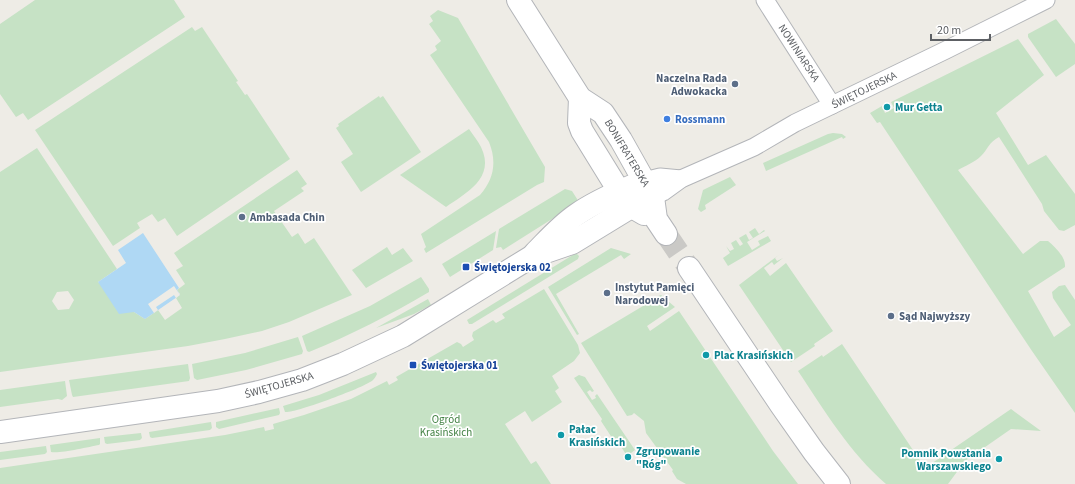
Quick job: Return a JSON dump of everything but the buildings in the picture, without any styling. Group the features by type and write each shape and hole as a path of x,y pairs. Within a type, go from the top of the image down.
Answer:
{"street":[{"name":"BONIFRATERSKA","path":"518,0 580,98 603,113 608,119 648,189"},
{"name":"NOWINIARSKA","path":"765,0 832,105"},
{"name":"ŚWIĘTOJERSKA","path":"0,432 218,401 259,392 302,380 343,364 403,336 531,257 563,225 576,215 625,199 648,189 660,177 681,179 754,147 795,123 1046,0"},
{"path":"580,98 579,123 582,131 625,199 661,226 648,189"},
{"path":"689,268 781,405 814,452 839,484"}],"green space":[{"path":"35,0 174,0 185,17 28,120 23,113 16,117 0,94 0,24"},
{"path":"438,10 458,18 545,167 544,182 426,253 424,249 426,247 421,234 480,195 485,189 493,170 493,156 489,142 430,55 437,50 435,46 441,41 429,24 433,21 430,16"},
{"path":"1056,19 1075,44 1075,64 1056,77 1028,37 1028,34"},
{"path":"192,27 195,31 202,27 238,81 236,82 245,95 247,94 290,159 177,236 165,218 158,222 152,214 137,223 140,228 113,246 35,130"},
{"path":"1018,39 1044,75 996,113 1028,165 1046,155 1075,194 1075,225 1064,231 1059,230 1044,211 1042,204 999,137 995,139 979,158 958,170 1023,254 1040,241 1048,241 1060,252 1064,260 1065,267 1028,291 1054,337 1071,325 1053,298 1052,292 1059,286 1065,285 1075,300 1075,413 1032,351 880,122 877,123 870,113 882,106 885,113 894,108 891,102"},
{"path":"379,96 380,98 383,96 421,152 361,192 341,162 353,154 336,128 339,126 338,124"},
{"path":"469,129 481,147 485,158 485,167 482,176 477,183 470,190 446,207 400,175"},
{"path":"833,133 842,134 846,137 843,139 842,137 766,171 763,163"},
{"path":"37,148 117,269 98,282 134,312 145,319 158,310 165,320 182,308 176,298 180,294 177,290 185,284 176,270 183,266 174,253 297,170 307,184 301,188 304,191 274,211 292,237 298,233 305,244 314,238 352,295 289,322 262,331 188,346 0,372 0,172","holes":["68,291 74,300 69,309 58,310 52,301 57,292"]},
{"path":"730,177 736,185 705,205 706,209 701,212 698,209 703,190"},
{"path":"565,189 572,191 579,202 503,250 501,247 496,248 499,229"},
{"path":"755,228 759,234 764,230 765,231 747,242 752,250 760,245 758,241 768,236 771,241 728,266 723,258 730,253 726,246 730,251 734,249 731,243 736,240 740,246 743,244 739,238 746,234 749,240 753,238 749,232"},
{"path":"496,231 493,250 450,277 442,264"},
{"path":"387,247 392,255 403,248 413,261 366,288 352,270"},
{"path":"611,248 631,254 624,259 621,255 556,294 579,334 577,335 548,287"},
{"path":"576,253 579,256 578,259 472,324 469,324 467,320"},
{"path":"780,254 775,258 777,261 783,258 774,265 772,262 764,268 770,276 786,263 833,331 814,344 815,346 791,362 739,285"},
{"path":"421,277 429,289 429,292 355,332 309,352 307,351 302,336 370,306"},
{"name":"Ogród Krasińskich","path":"544,289 578,345 580,353 574,361 552,376 559,388 555,391 562,402 532,422 525,411 505,424 531,464 536,461 551,484 0,484 0,468 225,435 264,427 265,431 274,429 273,424 351,399 387,381 389,385 398,380 396,377 457,342 463,347 474,340 472,336 473,332 493,320 496,323 505,318 502,314"},
{"path":"661,295 675,307 647,326 650,331 679,311 773,451 798,484 686,484 677,479 672,471 673,470 646,433 644,421 634,413 627,416 581,343 643,306 651,299"},
{"path":"428,299 431,305 414,314 376,328"},
{"path":"298,337 303,351 302,354 246,370 197,380 194,378 192,364 245,353"},
{"path":"842,344 925,468 1011,409 1041,431 1011,429 965,461 948,484 886,484 849,445 798,371"},
{"path":"188,364 189,381 73,397 69,380"},
{"path":"376,372 377,374 373,380 344,394 315,405 285,412 283,406 319,395"},
{"path":"579,375 585,377 594,391 592,392 590,390 587,392 592,400 596,398 595,396 597,394 635,450 627,456 620,445 618,447 601,421 602,419 574,378"},
{"path":"65,381 67,396 62,400 58,399 0,407 0,390"},
{"path":"279,408 279,415 219,429 216,427 216,422"},
{"path":"211,422 212,428 210,430 152,438 150,437 149,432"},
{"path":"141,433 142,438 140,440 105,443 104,437"},
{"path":"100,438 99,445 67,451 51,452 50,445"},
{"path":"46,446 47,452 45,454 0,460 0,452"}],"water":[{"path":"143,233 179,288 177,290 180,295 145,319 134,312 119,314 98,282 126,263 118,250"}],"pier":[{"path":"174,286 180,295 176,298 174,295 156,307 158,310 154,313 148,304"}],"tunnel":[{"path":"666,234 689,268"}],"place":[{"name":"Naczelna Rada Adwokacka","path":"735,84"},
{"name":"Mur Getta","path":"887,107"},
{"name":"Rossmann","path":"667,119"},
{"name":"Ambasada Chin","path":"242,217"},
{"name":"Świętojerska 02","path":"466,267"},
{"name":"Instytut Pamięci Narodowej","path":"607,293"},
{"name":"Sąd Najwyższy","path":"891,316"},
{"name":"Plac Krasińskich","path":"706,355"},
{"name":"Świętojerska 01","path":"413,365"},
{"name":"Pałac Krasińskich","path":"561,435"},
{"name":"Zgrupowanie \"Róg\"","path":"628,457"},
{"name":"Pomnik Powstania Warszawskiego","path":"999,459"}]}
